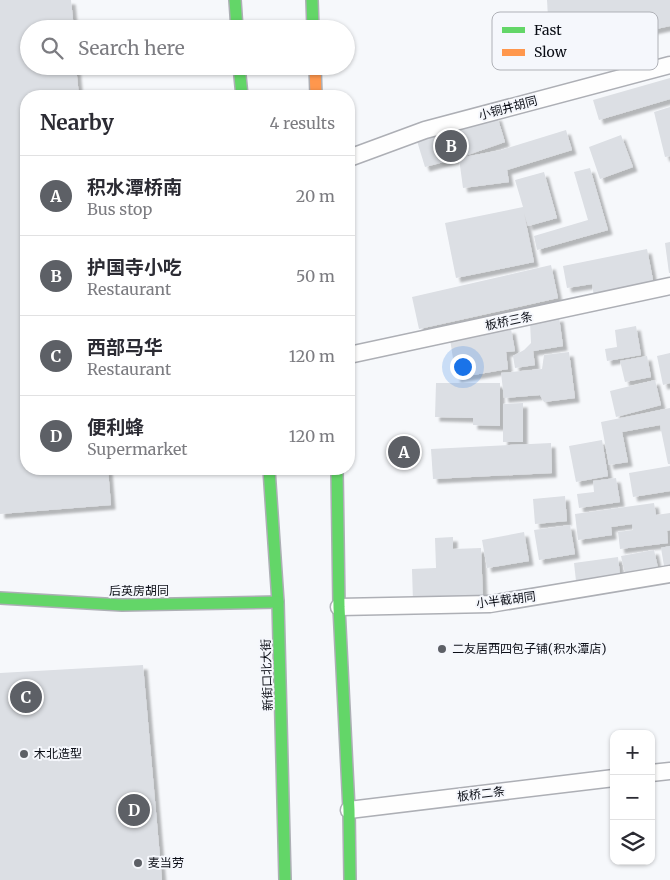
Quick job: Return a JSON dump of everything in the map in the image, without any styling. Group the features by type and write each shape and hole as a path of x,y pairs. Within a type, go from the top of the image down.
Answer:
{"main road":[{"path":"234,0 236,20"},
{"path":"312,0 313,20"},
{"path":"240,75 241,90"},
{"path":"315,75 316,90"},
{"name":"新街口北大街","path":"269,475 278,602 286,880"},
{"path":"337,475 339,607 349,810 350,880"},
{"name":"后英房胡同","path":"0,598 122,605 278,602"}],"lane":[{"name":"小铜井胡同","path":"355,156 425,130 651,70"},
{"name":"板桥三条","path":"355,354 670,286"},
{"name":"小半截胡同","path":"339,607 490,604 670,574"},
{"path":"655,773 670,771"},
{"name":"板桥二条","path":"349,810 610,778"}],"building":[{"path":"0,0 71,0 73,20 20,20 20,75 77,75 78,90 20,90 20,475 108,475 111,505 0,514"},
{"path":"547,0 670,0 670,26 658,29 658,12 548,12"},
{"path":"670,78 670,99 599,120 593,100"},
{"path":"670,107 670,156 665,157 654,112"},
{"path":"497,116 505,142 459,158 425,167 417,141"},
{"path":"566,130 572,150 507,170 509,182 463,188 459,158 501,150"},
{"path":"621,135 633,167 600,179 589,147"},
{"path":"590,168 608,230 537,250 534,236 588,220 574,172"},
{"path":"544,172 557,218 528,226 524,213 534,262 456,278 445,223 523,207 515,180"},
{"path":"670,242 670,273 669,273 665,243"},
{"path":"647,249 654,285 594,297 592,284 567,288 563,266"},
{"path":"551,265 558,298 419,329 412,297"},
{"path":"559,317 563,346 533,351 535,365 515,368 513,356 524,350 531,343 530,322"},
{"path":"636,326 641,355 607,361 605,349 617,347 615,330"},
{"path":"511,329 515,351 506,352 508,369 456,378 450,339"},
{"path":"569,352 575,398 544,402 540,395 504,398 501,373 542,369 544,355"},
{"path":"670,353 670,383 663,385 657,356"},
{"path":"647,356 651,377 625,382 620,361"},
{"path":"655,380 661,405 616,417 610,391"},
{"path":"436,383 500,383 500,426 473,425 473,418 435,417"},
{"path":"523,403 523,442 503,442 503,404"},
{"path":"670,408 670,464 668,464 660,425 622,432 628,462 609,465 601,422"},
{"path":"602,440 608,476 576,482 569,446"},
{"path":"551,443 552,473 433,479 431,449"},
{"path":"670,466 670,491 633,497 629,473"},
{"path":"616,478 620,502 579,508 577,494 594,492 593,481"},
{"path":"565,496 567,521 535,524 533,499"},
{"path":"654,503 656,515 670,513 670,530 667,531 668,543 620,549 618,532 633,530 632,524 611,527 612,535 578,540 575,514"},
{"path":"570,525 575,554 539,560 534,530"},
{"path":"524,532 529,561 487,568 482,540"},
{"path":"453,537 453,549 481,548 483,599 413,602 412,569 436,568 435,538"},
{"path":"670,546 670,565 664,566 661,548"},
{"path":"654,550 658,568 625,574 621,556"},
{"path":"618,557 620,575 576,581 574,563"},
{"path":"143,665 162,880 0,880 0,673"}],"traffic: fast":[{"path":"235,0 236,20"},
{"path":"312,0 313,20"},
{"path":"240,75 241,90"},
{"path":"269,475 278,602 285,880"},
{"path":"337,475 339,607 349,810 350,880"},
{"path":"0,598 122,605 278,602"}],"traffic: slow":[{"path":"315,75 316,90"}],"place":[{"name":"护国寺小吃","path":"451,146"},
{"name":"积水潭桥南","path":"404,452"},
{"name":"二友居西四包子铺(积水潭店)","path":"442,649"},
{"name":"西部马华","path":"26,697"},
{"name":"木北造型","path":"24,754"},
{"name":"便利蜂","path":"134,810"},
{"name":"麦当劳","path":"138,863"}]}
